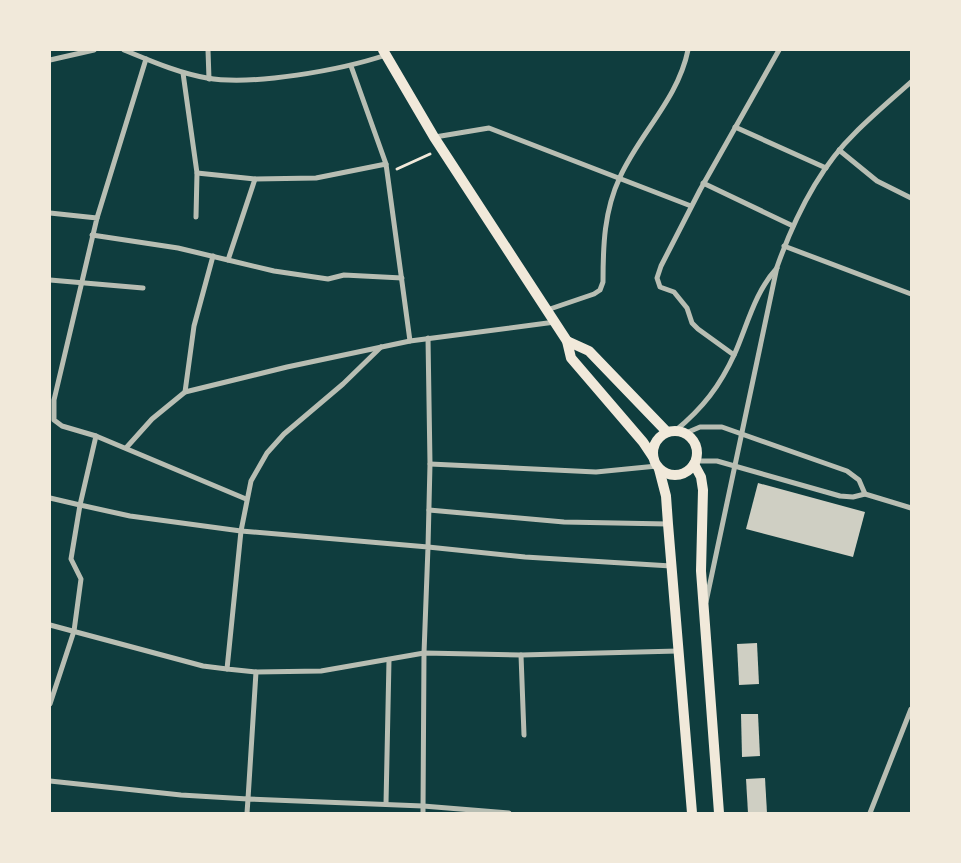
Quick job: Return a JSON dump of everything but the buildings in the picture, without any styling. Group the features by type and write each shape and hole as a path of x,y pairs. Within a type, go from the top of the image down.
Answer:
{"main road":[{"path":"384,53 441,148 568,341 571,358 643,442 656,464 664,473 678,475 689,469 694,463 697,449 686,434 671,431 589,351 568,341"},
{"path":"671,431 656,442 656,464 666,496 692,813"},
{"path":"694,463 701,477 703,490 700,546 718,813"}],"street":[{"path":"50,60 94,50"},
{"path":"124,50 183,72 209,78 255,79 351,66 384,53"},
{"path":"208,50 209,78"},
{"path":"547,310 594,294 600,290 603,282 603,244 607,217 619,177 671,97 683,71 688,50"},
{"path":"734,355 692,323 686,308 674,292 660,287 657,278 661,266 703,183 779,50"},
{"path":"146,59 92,235 54,400 54,420 62,426 96,436 246,499"},
{"path":"351,66 388,173 410,341"},
{"path":"183,72 197,173 196,217"},
{"path":"704,613 777,267 784,246 793,226 826,168 839,150 911,82"},
{"path":"736,127 826,168"},
{"path":"434,137 489,128 691,206"},
{"path":"839,150 877,181 911,198"},
{"path":"197,173 255,179 316,178 386,164"},
{"path":"228,260 255,179"},
{"path":"703,183 793,226"},
{"path":"50,213 97,218"},
{"path":"92,235 213,256 274,271 328,279 344,275 402,278"},
{"path":"784,246 911,294"},
{"path":"185,392 194,326 213,256"},
{"path":"671,431 707,402 734,355 758,294 777,267"},
{"path":"50,280 143,288"},
{"path":"126,448 152,419 185,392 410,341 555,322"},
{"path":"423,813 424,653 430,464 428,338"},
{"path":"227,669 241,531 246,499 257,467 284,434 343,384 381,347"},
{"path":"686,434 708,426 722,427 742,433 847,471 859,480 866,494"},
{"path":"50,704 74,631 81,579 71,560 80,505 96,436"},
{"path":"694,463 717,461 840,496 853,497 866,494 911,508"},
{"path":"430,464 596,472 656,464"},
{"path":"50,498 130,516 241,531 428,547 526,558 671,566"},
{"path":"429,510 564,522 668,524"},
{"path":"50,625 203,666 256,672 321,671 424,653 521,655 678,651"},
{"path":"521,655 524,735"},
{"path":"386,804 389,660"},
{"path":"247,813 256,672"},
{"path":"870,813 911,709"},
{"path":"50,781 181,795 423,806 509,813"}],"path":[{"path":"388,173 441,148"}]}
